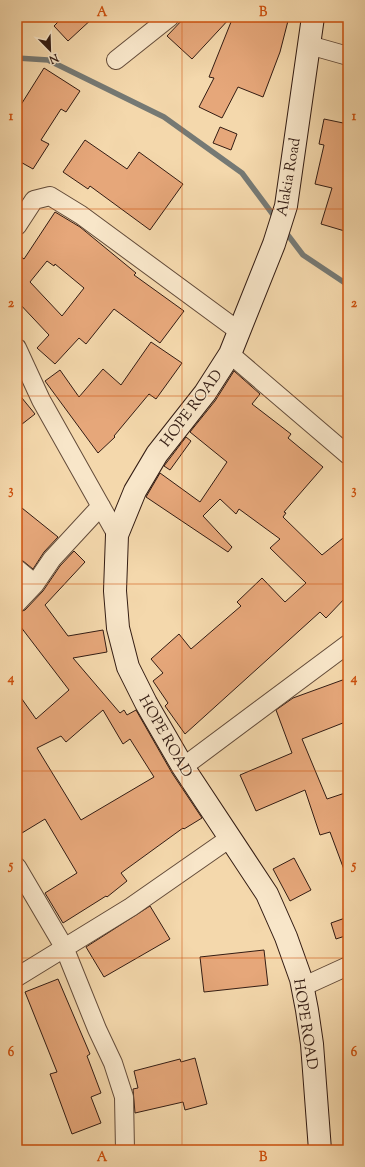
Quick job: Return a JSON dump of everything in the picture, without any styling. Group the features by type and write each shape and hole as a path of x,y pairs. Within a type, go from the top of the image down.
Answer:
{"street":[{"path":"116,60 170,17"},
{"name":"Alakia Road","path":"240,332 274,244 286,206 313,17"},
{"path":"309,45 348,56"},
{"path":"17,226 34,200 50,196 81,215 240,332"},
{"name":"HOPE ROAD","path":"240,332 230,354 205,393 157,454 135,491 117,535 116,598 118,628 128,667 146,703 183,767 267,894 278,914 302,987 312,1044 320,1150"},
{"path":"17,348 41,400 117,535"},
{"path":"230,354 348,455"},
{"path":"17,603 35,584 52,559 101,506"},
{"path":"17,569 35,584"},
{"path":"183,767 348,644"},
{"path":"17,977 131,907 230,838"},
{"path":"17,867 64,947 97,1029 113,1063 124,1097 125,1150"},
{"path":"302,987 348,966"}],"building":[{"path":"63,17 94,17 68,41 54,26"},
{"path":"185,17 231,17 192,59 167,36"},
{"path":"233,17 289,17 280,52 263,97 238,87 222,118 199,107 214,78 209,77"},
{"path":"44,68 80,91 66,112 61,109 41,140 49,144 33,169 17,160 17,111"},
{"path":"324,119 348,124 348,232 321,224 332,188 315,184 324,145 319,144"},
{"path":"220,127 237,134 231,150 213,143"},
{"path":"85,140 127,169 139,152 183,184 150,230 90,186 88,189 63,172"},
{"path":"55,212 80,227 136,273 134,275 184,311 160,343 114,309 86,344 79,338 55,364 37,348 49,335 17,301 17,254 24,259","holes":["47,261 54,266 55,264 84,288 62,316 30,282"]},
{"path":"151,342 182,363 156,399 149,394 114,436 115,437 98,453 45,381 60,370 79,397 103,369 121,385"},
{"path":"234,371 260,394 252,404 291,434 288,438 323,467 284,512 286,513 283,517 322,555 348,534 348,595 326,618 320,612 185,734 165,706 168,703 153,681 163,673 151,659 179,634 191,649 241,606 237,602 262,578 285,602 306,583 270,548 280,539 239,509 236,514 220,499 203,516 232,547 228,552 146,497 160,473 200,502 227,462 190,432 215,401"},
{"path":"17,392 35,414 17,428"},
{"path":"186,437 191,441 170,470 164,466"},
{"path":"17,504 58,537 44,552 33,569 23,561 17,559"},
{"path":"74,551 85,562 45,605 68,636 103,630 107,652 73,658 120,713 124,710 127,715 136,710 172,773 202,818 184,829 183,828 121,873 127,881 107,897 106,896 63,923 45,893 77,873 45,819 17,836 17,692 36,719 69,690 17,622 17,613 25,610 43,591 60,566","holes":["103,710 123,744 130,739 154,777 81,820 37,748 61,736 66,742"]},
{"path":"348,678 348,721 302,739 327,799 348,792 348,875 346,875 330,832 320,835 305,790 256,811 240,775 292,753 276,710 293,698"},
{"path":"294,858 311,890 290,901 273,869"},
{"path":"150,906 170,939 104,977 86,947"},
{"path":"348,917 348,935 336,939 331,923"},
{"path":"264,950 268,985 204,992 200,957"},
{"path":"58,979 90,1054 87,1056 101,1093 91,1097 101,1123 72,1134 50,1074 57,1072 25,992"},
{"path":"195,1058 207,1104 185,1110 183,1102 135,1113 133,1089 138,1088 134,1071 180,1059 181,1062"}],"waterway":[{"path":"17,58 48,60 164,117 242,173 277,220"},
{"path":"284,230 303,255 348,285"}]}
